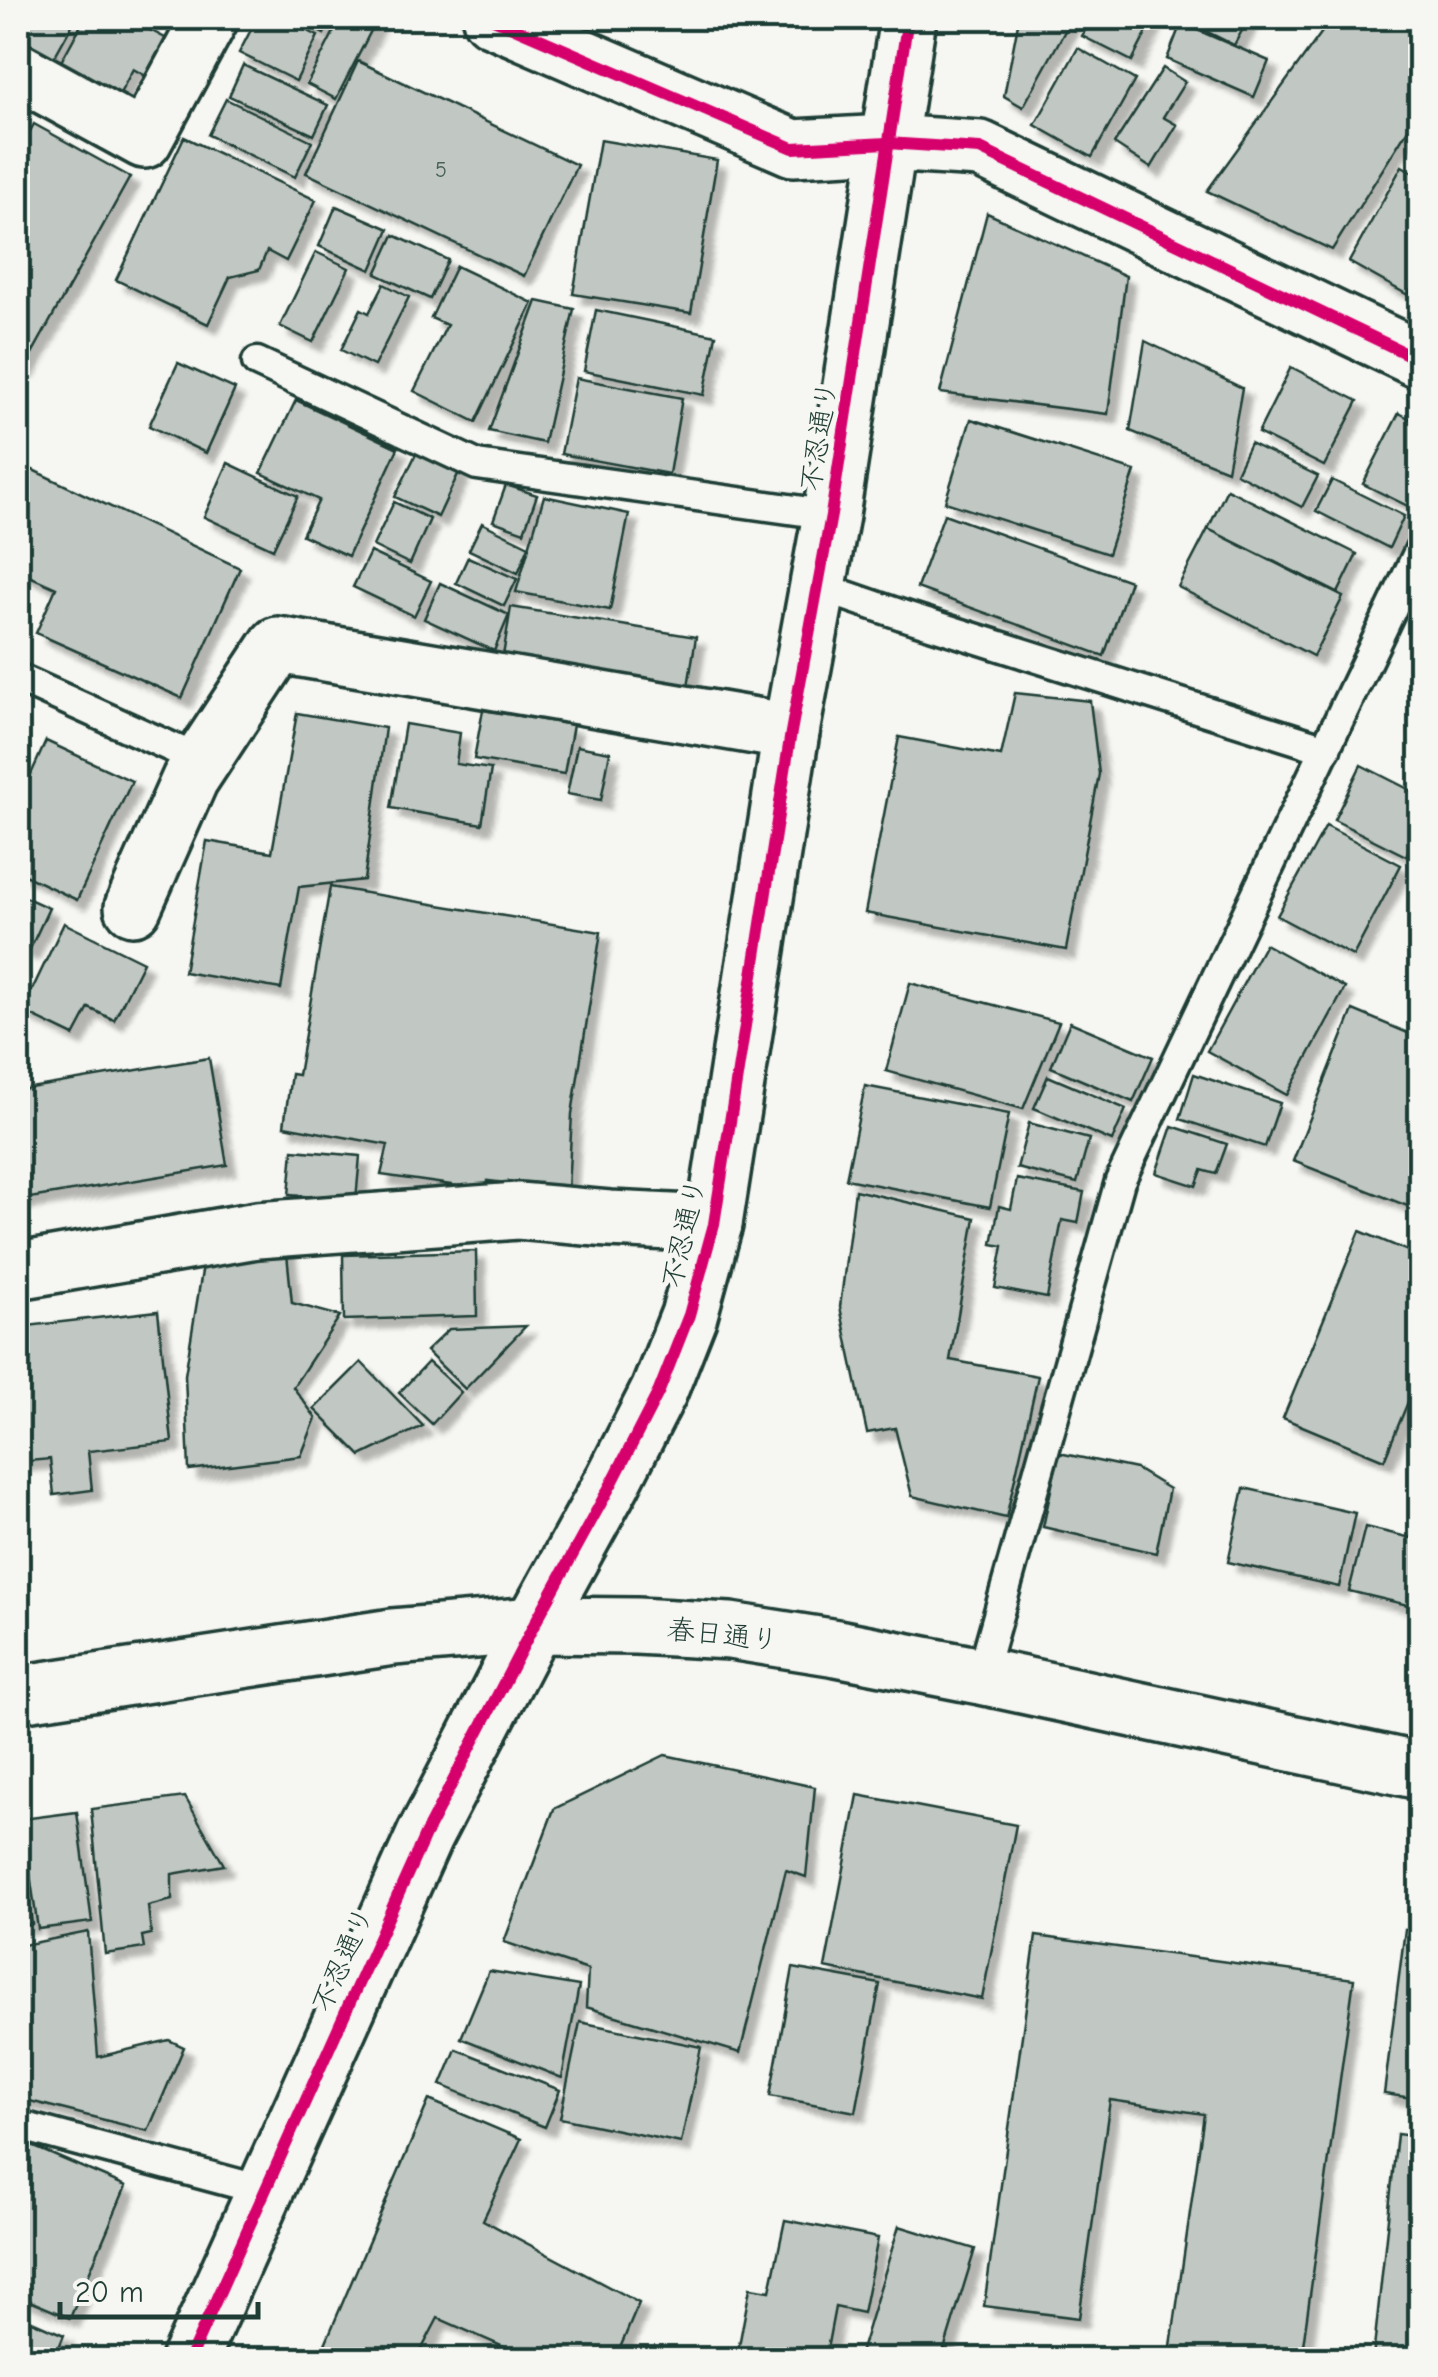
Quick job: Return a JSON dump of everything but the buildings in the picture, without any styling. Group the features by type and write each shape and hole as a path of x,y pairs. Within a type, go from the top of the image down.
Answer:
{"main road":[{"path":"18,72 144,140 210,18"},
{"path":"491,18 793,148 887,142 980,149 1420,360"},
{"name":"不忍通り","path":"190,2360 425,1835 534,1624 614,1482 659,1391 690,1315 714,1224 791,732 832,515 908,18"},
{"path":"133,907 190,780 278,646 791,732"},
{"path":"18,1271 257,1230 518,1211 714,1224"},
{"name":"春日通り","path":"18,1694 393,1637 534,1624 730,1631 982,1676 1420,1771"}],"lane":[{"path":"257,362 477,465 832,515"},
{"path":"982,1676 1120,1181 1420,549"},
{"path":"818,586 1326,750"},
{"path":"18,678 202,760"},
{"path":"18,2124 265,2191"}],"cycle path":[{"path":"491,18 793,148 887,143 980,149 1420,360"},
{"path":"189,2360 425,1835 659,1391 689,1315 714,1224 908,18"}]}
